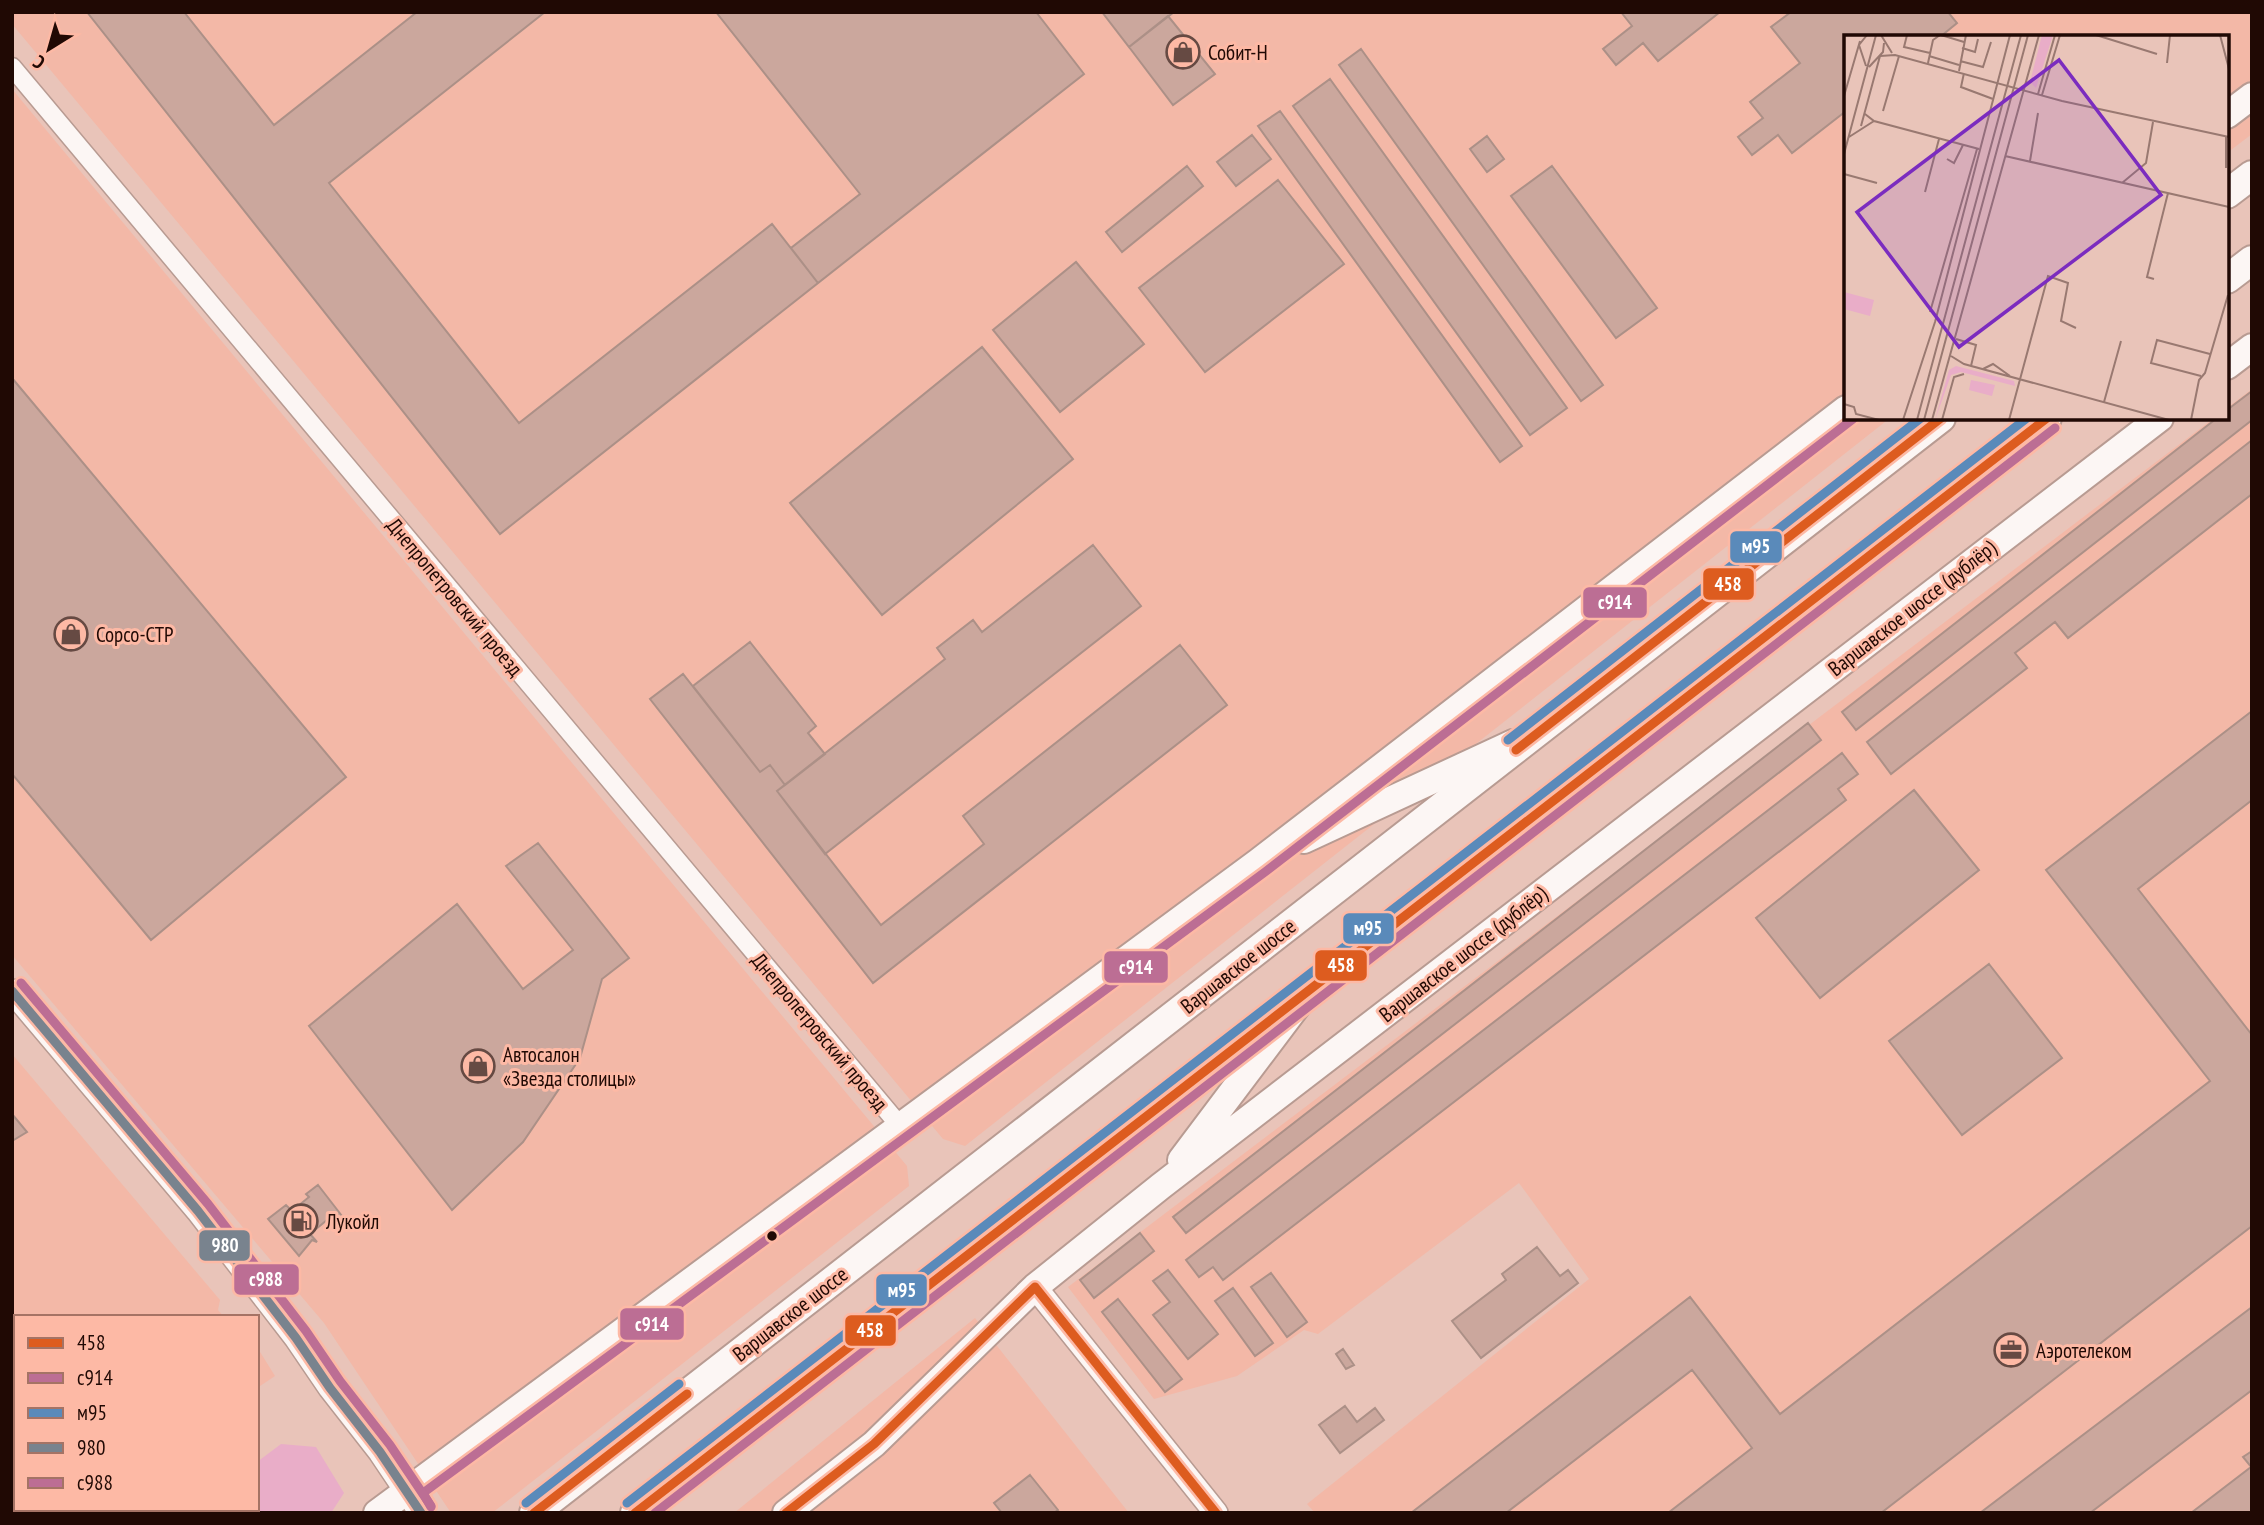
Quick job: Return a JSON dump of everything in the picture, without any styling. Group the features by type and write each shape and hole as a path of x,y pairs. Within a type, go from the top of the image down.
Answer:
{"main road":[{"path":"2229,113 2252,96"},
{"path":"2229,192 2252,175"},
{"path":"2229,277 2252,260"},
{"path":"2229,364 2252,347"},
{"path":"377,1513 1258,862 1844,411"},
{"name":"Варшавское шоссе","path":"534,1513 1938,420"},
{"path":"635,1513 2044,420"},
{"name":"Варшавское шоссе (дублёр)","path":"786,1513 874,1444 1035,1287 1161,1186 2157,420"},
{"path":"1258,862 1544,729"},
{"path":"1161,1186 1309,990"}],"street":[{"name":"Днепропетровский проезд","path":"12,68 900,1126"},
{"path":"12,991 198,1211 296,1338 421,1513"},
{"path":"1035,1287 1216,1513"}],"shaded area":[{"path":"12,12 2252,12 2252,134 2229,151 2229,35 1844,35 1844,420 1887,420 965,1146 943,1139 12,24"},
{"path":"12,89 907,1166 909,1186 492,1513 451,1513 324,1323 12,955"},
{"path":"2252,389 2252,1513 1315,1513 1307,1504 1589,1279 1519,1183 1318,1334 1304,1330 1237,1376 1154,1399 1068,1287 2211,420 2229,420 2229,406"},
{"path":"12,1054 220,1300 218,1310 222,1315 14,1315 14,1511 144,1511 12,1513"},
{"path":"975,1318 1129,1513 734,1513"},
{"path":"259,1350 275,1376 259,1387"},
{"path":"281,1444 316,1447 344,1493 331,1513 189,1513 259,1511 259,1460"}],"building":[{"path":"87,12 184,12 274,125 417,12 545,12 329,183 519,423 772,224 818,283 500,534"},
{"path":"716,12 1036,12 1084,74 818,283 791,248 860,194"},
{"path":"1102,12 1174,12 1129,47"},
{"path":"1621,12 1720,12 1658,61 1643,43 1616,65 1603,49 1632,26"},
{"path":"1791,12 1948,12 1957,23 1942,35 1844,35 1844,113 1792,153 1778,135 1752,155 1738,137 1763,118 1750,102 1800,63 1771,27"},
{"path":"1168,16 1215,74 1173,105 1129,47"},
{"path":"1361,49 1603,385 1581,401 1339,65"},
{"path":"1330,79 1567,408 1530,435 1293,106"},
{"path":"1280,111 1522,446 1500,462 1258,126"},
{"path":"1252,135 1271,159 1236,186 1217,162"},
{"path":"1487,136 1504,159 1487,172 1470,149"},
{"path":"1187,166 1203,186 1122,252 1106,232"},
{"path":"1552,166 1657,308 1616,338 1511,196"},
{"path":"1278,180 1344,264 1205,372 1139,288"},
{"path":"1076,262 1144,344 1060,412 993,330"},
{"path":"982,347 1073,459 882,615 790,503"},
{"path":"12,378 346,777 151,940 12,774"},
{"path":"2252,391 2252,420 1856,730 1842,712 2214,420 2229,420 2229,408"},
{"path":"2252,440 2252,494 2068,638 2055,622 2015,653 2027,668 1891,774 1867,742"},
{"path":"1093,545 1141,606 825,854 777,791 945,659 937,648 973,620 982,632"},
{"path":"750,642 816,726 808,733 825,754 785,785 770,765 760,772 693,686"},
{"path":"1180,645 1227,705 873,983 650,699 683,674 760,772 770,765 785,785 777,791 881,925 984,844 963,816"},
{"path":"2252,711 2252,800 2138,889 2252,1035 2252,1226 1881,1513 1668,1513 1752,1448 1692,1370 1506,1513 1411,1513 1690,1297 1780,1414 2210,1081 2046,870"},
{"path":"1808,723 1821,740 1186,1233 1173,1217"},
{"path":"1842,753 1858,774 1838,789 1846,800 1223,1280 1213,1267 1199,1277 1186,1260"},
{"path":"1914,790 1979,870 1820,998 1756,918"},
{"path":"538,843 629,958 602,979 580,1058 523,1142 452,1210 309,1026 457,904 523,989 573,950 506,866"},
{"path":"1989,964 2062,1058 1962,1135 1889,1041"},
{"path":"12,1114 27,1132 12,1141"},
{"path":"318,1185 342,1216 331,1225 327,1220 310,1234 317,1242 312,1240 299,1256 268,1219 286,1205 292,1211 309,1197 306,1194"},
{"path":"1140,1233 1154,1251 1094,1298 1080,1280"},
{"path":"1537,1247 1560,1276 1568,1270 1578,1283 1481,1358 1452,1321 1506,1280 1502,1274"},
{"path":"1168,1270 1218,1334 1188,1359 1153,1315 1170,1302 1153,1281"},
{"path":"1271,1273 1307,1322 1287,1337 1251,1287"},
{"path":"1233,1288 1273,1343 1255,1356 1215,1301"},
{"path":"1118,1299 1182,1379 1165,1392 1102,1312"},
{"path":"2252,1307 2252,1390 2090,1513 1980,1513"},
{"path":"1343,1349 1354,1365 1346,1369 1336,1354"},
{"path":"1345,1406 1357,1422 1375,1408 1384,1420 1340,1453 1319,1425"},
{"path":"12,1446 14,1511 65,1513 12,1513"},
{"path":"2252,1451 2252,1468 2243,1457"},
{"path":"2251,1467 2252,1513 2191,1513"},
{"path":"1030,1475 1058,1510 1054,1513 1002,1513 994,1503"}],"transit line":[{"name":"с914","path":"431,1507 423,1493 1265,872 1852,420"},
{"name":"м95","path":"1508,740 1918,420"},
{"name":"458","path":"1516,750 1938,420"},
{"name":"м95","path":"627,1503 2024,420"},
{"name":"458","path":"635,1513 2044,420"},
{"name":"с914","path":"655,1513 2055,428"},
{"name":"с988","path":"21,983 208,1204 306,1331 431,1506"},
{"name":"980","path":"12,991 198,1211 296,1338 421,1513"},
{"name":"458","path":"786,1513 874,1444 1035,1287 1216,1513"},
{"name":"м95","path":"526,1503 679,1384"},
{"name":"458","path":"534,1513 687,1394"}],"place":[{"name":"Собит-Н","path":"1183,52"},
{"name":"Сорсо-СТР","path":"71,634"},
{"name":"Автосалон «Звезда столицы»","path":"478,1066"},
{"name":"Лукойл","path":"301,1221"},
{"name":"Аэротелеком","path":"2011,1350"}]}
